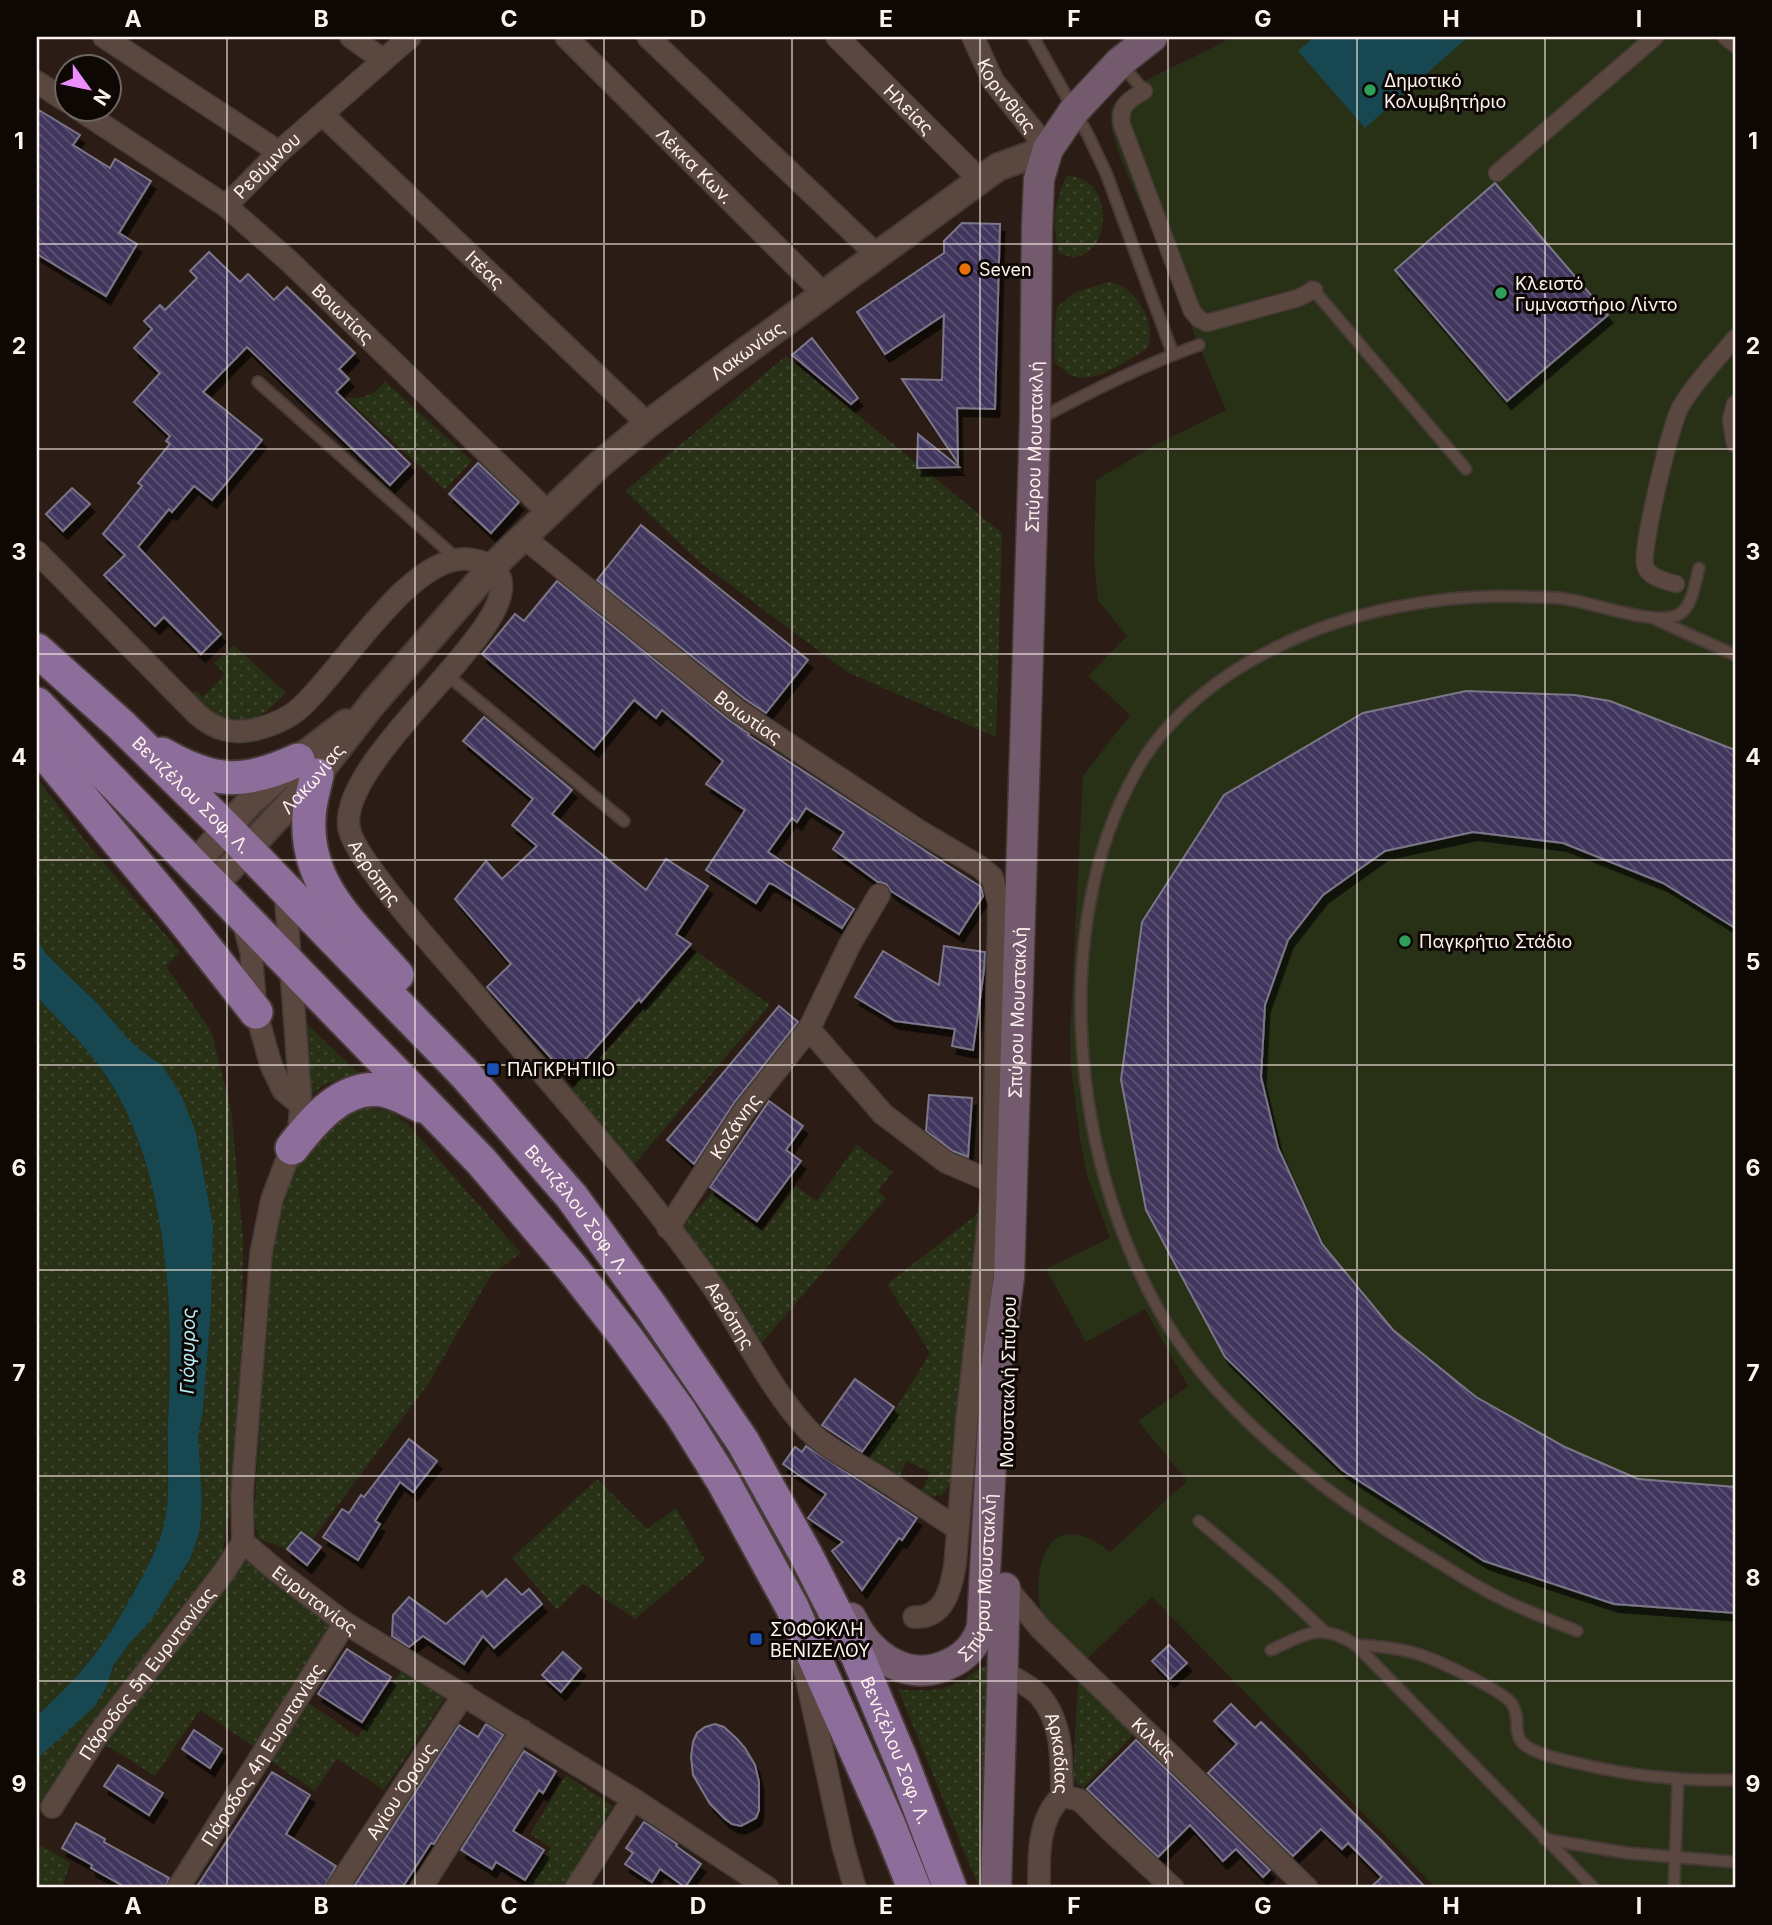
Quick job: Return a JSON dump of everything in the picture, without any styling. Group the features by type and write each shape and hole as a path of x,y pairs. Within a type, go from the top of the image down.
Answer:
{"main road":[{"path":"1048,149 1074,111 1120,62 1152,37"},
{"name":"Σπύρου Μουστακλή","path":"806,1555 844,1602 856,1629 881,1658 909,1671 933,1671 957,1660 975,1642 983,1623 996,1370 1009,1277 1035,421 1037,228 1040,179 1048,149"},
{"name":"Βενιζέλου Σοφ. Λ.","path":"37,650 121,725 237,839 465,1074 572,1197 743,1442 806,1555 858,1657 950,1888"},
{"name":"Βενιζέλου Σοφ. Λ.","path":"37,704 481,1161 572,1268 626,1337 680,1412 729,1492 792,1607 889,1825 914,1888"},
{"path":"121,725 161,753 210,776 233,779 308,768 312,861 319,880 342,913 442,1028 460,1057 465,1074"},
{"path":"37,744 119,840 256,1012"},
{"path":"292,1148 319,1116 344,1098 359,1092 378,1089 396,1094 435,1114"},
{"name":"Μουστακλή Σπύρου","path":"1006,1487 1012,1380 1009,1277"},
{"name":"Σπύρου Μουστακλή","path":"996,1888 1006,1487"}],"street":[{"path":"104,37 279,152"},
{"path":"351,37 383,60"},
{"name":"Ρεθύμνου","path":"98,122 226,206 279,152 410,37"},
{"name":"Λέκκα Κων.","path":"566,37 824,294"},
{"path":"648,37 878,256"},
{"name":"Ηλείας","path":"837,37 980,180"},
{"name":"Κορινθίας","path":"974,37 993,81 1048,149"},
{"path":"1497,173 1655,37"},
{"path":"1726,37 1735,44"},
{"path":"37,82 52,92"},
{"path":"1145,92 1130,99 1123,107 1122,125 1192,312 1207,323 1298,298 1312,289"},
{"name":"Ιτέας","path":"323,115 648,424"},
{"name":"Λακωνίας","path":"204,875 373,703 492,566 600,464 648,424 980,180 1014,160 1048,149"},
{"name":"Βοιωτίας","path":"226,206 289,261 548,512"},
{"path":"1676,584 1656,577 1645,565 1669,437 1681,406 1735,338"},
{"path":"1735,404 1731,420 1735,444"},
{"name":"Βοιωτίας","path":"522,536 737,710 992,877"},
{"path":"37,552 197,714 219,729 236,732 268,726 301,707 412,584 436,567 457,559 482,561 492,566"},
{"name":"Αερόπης","path":"492,566 502,582 502,592 496,609 483,631 386,746 357,785 348,823 350,834 376,874 419,929 668,1228 713,1288 771,1381 810,1432 958,1528"},
{"name":"Σπύρου Μουστακλή","path":"914,1617 933,1615 946,1600 952,1583 958,1528 993,1182 999,903 992,877"},
{"path":"243,1542 242,1494 261,1253 272,1199 299,1128 300,1105 285,890"},
{"name":"Κοζάνης","path":"668,1228 744,1111 809,1028 850,944 879,895"},
{"path":"240,912 249,941 256,1012 276,1080 300,1105"},
{"path":"809,1028 883,1114 946,1162 993,1182"},
{"name":"Ευρυτανίας","path":"243,1542 345,1623 633,1799 768,1888"},
{"name":"Πάροδος 5η Ευρυτανίας","path":"52,1807 99,1733 224,1572 243,1542"},
{"name":"Κιλκίς","path":"1005,1586 1041,1629 1307,1888"},
{"path":"792,1607 837,1819 855,1888"},
{"name":"Πάροδος 4η Ευρυτανίας","path":"178,1888 345,1623"},
{"name":"Αρκαδίας","path":"1002,1671 1038,1694 1057,1725 1062,1796 1080,1800 1173,1888"},
{"name":"Αγίου Όρους","path":"337,1888 464,1694"},
{"path":"421,1888 522,1730"},
{"path":"1039,1888 1041,1838 1049,1811 1062,1796"},
{"path":"576,1888 633,1799"}],"lane":[{"path":"1033,37 1106,173 1173,354"},
{"path":"1120,62 1145,92"},
{"path":"1312,289 1466,469"},
{"path":"1035,421 1173,354 1199,345"},
{"path":"258,382 457,559"},
{"path":"1657,620 1685,609 1699,568"},
{"path":"1577,1631 1503,1600 1403,1541 1280,1453 1202,1373 1164,1322 1117,1222 1102,1174 1090,1117 1082,1046 1083,972 1090,900 1099,860 1120,803 1140,765 1178,717 1220,679 1272,649 1321,626 1382,609 1428,602 1502,597 1552,598 1608,607 1657,620 1735,655"},
{"path":"446,674 624,821"},
{"path":"1199,1521 1324,1631"},
{"path":"1271,1650 1301,1636 1324,1631 1338,1633 1356,1645 1594,1888"},
{"path":"1356,1645 1386,1647 1424,1656 1500,1693 1511,1702 1516,1714 1516,1733 1520,1741 1531,1749 1603,1770 1642,1776 1735,1780"},
{"path":"1674,1888 1678,1779"},
{"path":"1544,1839 1627,1853 1735,1861"}],"green space":[{"name":"Παγκρήτιο Στάδιο","path":"1231,37 1735,37 1735,1888 1436,1888 1152,1597 1084,1662 1050,1627 1040,1608 1038,1586 1042,1560 1055,1539 1064,1535 1086,1537 1110,1552 1187,1481 1138,1421 1188,1386 1145,1309 1086,1342 1046,1269 1110,1238 1087,1175 1080,1139 1071,1066 1070,1031 1083,776 1130,715 1088,676 1127,636 1098,600 1094,559 1096,480 1155,445 1226,410 1195,336 1168,260 1121,159 1110,120 1112,107 1132,88"},
{"path":"1067,175 1092,186 1100,201 1103,219 1095,245 1088,252 1074,258 1059,253 1055,231 1056,205"},
{"path":"1108,282 1122,286 1142,307 1150,332 1147,349 1098,375 1088,378 1069,374 1055,363 1057,307 1076,292"},
{"path":"786,356 1002,533 996,737 849,673 698,561 625,491"},
{"path":"385,381 472,461 445,490 346,398 368,395 378,390"},
{"path":"234,645 286,693 266,712 244,723 216,721 193,697 195,690 203,697 225,674 214,663"},
{"path":"37,778 87,843 180,952 166,966 211,1031 231,1109 243,1237 242,1336 231,1503 222,1556 77,1752 37,1818 37,1759 94,1707 107,1686 113,1666 152,1619 190,1559 200,1530 202,1500 198,1435 203,1410 211,1309 213,1225 196,1133 162,1065 127,1038 100,1006 46,954 37,939"},
{"path":"696,951 770,1005 632,1167 569,1092"},
{"path":"37,997 83,1046 107,1077 128,1115 144,1156 163,1244 168,1290 170,1379 168,1489 166,1515 159,1541 135,1590 105,1640 78,1675 37,1716"},
{"path":"301,1018 358,1073 327,1084 311,1096"},
{"path":"364,1107 392,1112 408,1124 521,1253 491,1275 428,1384 312,1540 300,1532 287,1549 259,1539 254,1520 269,1246 300,1154 344,1114"},
{"path":"857,1145 893,1172 878,1191 886,1198 761,1344 682,1225 712,1193 763,1231 796,1186 816,1201"},
{"path":"979,1213 974,1288 951,1484 942,1495 930,1496 921,1493 930,1472 907,1461 899,1478 866,1457 930,1353 887,1284"},
{"path":"597,1479 647,1529 676,1508 705,1560 635,1619 583,1584 557,1610 512,1558"},
{"path":"243,1559 334,1625 254,1747 200,1710 155,1776 101,1742"},
{"path":"989,1665 979,1888 898,1689 945,1688"},
{"path":"401,1671 446,1697 384,1790 337,1759 315,1791 270,1761 309,1703 358,1737"},
{"path":"1078,1680 1134,1734 1083,1788 1073,1779"},
{"path":"566,1775 613,1806 563,1888 525,1888 551,1848 530,1834"},
{"path":"41,1845 70,1863 62,1888 37,1888 37,1854"}],"water":[{"name":"Δημοτικό Κολυμβητήριο","path":"1314,37 1468,37 1365,128 1298,51"},
{"name":"Γιόφυρος","path":"37,939 46,954 100,1006 127,1038 162,1065 182,1097 196,1133 213,1225 211,1309 203,1410 198,1435 202,1500 200,1530 190,1559 152,1619 113,1666 107,1686 94,1707 37,1759 37,1716 78,1675 105,1640 142,1577 161,1534 168,1489 170,1335 163,1244 144,1156 128,1115 107,1077 83,1046 37,997"}],"building":[{"path":"37,109 52,118 52,122 58,122 80,135 73,145 110,168 115,159 151,181 119,233 137,244 106,296 37,254"},
{"name":"Κλειστό Γυμναστήριο Λίντο","path":"1495,183 1608,315 1507,401 1395,270"},
{"path":"962,223 1000,224 995,409 957,408 958,463 902,379 942,380 944,315 885,354 857,312 944,253 944,241"},
{"path":"209,252 240,282 248,274 274,300 287,287 355,353 339,369 349,379 336,392 410,464 390,485 247,347 203,392 262,440 212,500 194,486 172,512 169,509 138,547 221,634 201,654 164,617 155,626 104,575 125,555 103,534 142,486 138,483 170,444 166,441 170,436 134,402 160,373 134,348 152,329 144,321 160,305 165,310 197,278 190,271"},
{"path":"812,338 858,398 851,404 792,355"},
{"path":"918,434 959,467 917,468"},
{"path":"478,463 519,502 491,533 449,494"},
{"path":"72,488 90,504 63,531 46,514"},
{"path":"641,525 808,660 766,713 597,580"},
{"path":"557,581 748,735 981,887 983,896 959,934 891,891 886,884 878,882 833,849 844,832 806,808 797,822 792,818 768,852 854,909 842,928 774,885 769,883 756,903 706,870 745,810 706,784 723,761 662,710 656,718 634,700 594,749 482,654 515,614 524,621"},
{"path":"1466,691 1575,695 1610,701 1735,750 1735,928 1663,883 1563,843 1473,832 1385,851 1323,895 1288,940 1265,1005 1261,1077 1278,1148 1322,1244 1393,1330 1476,1397 1565,1447 1638,1479 1735,1487 1735,1613 1614,1604 1484,1561 1342,1470 1225,1357 1146,1210 1121,1080 1142,922 1224,795 1363,713"},
{"path":"484,717 572,790 552,814 646,890 666,859 708,886 676,934 691,944 569,1078 487,987 511,964 455,899 486,861 502,879 537,846 512,825 533,799 463,741"},
{"path":"944,946 985,952 973,1050 952,1046 955,1029 895,1021 855,997 883,951 939,985"},
{"path":"779,1006 798,1022 734,1103 694,1164 667,1140"},
{"path":"929,1095 972,1098 968,1157 953,1151 926,1131"},
{"path":"769,1101 803,1126 786,1150 801,1161 757,1221 710,1187"},
{"path":"855,1379 894,1407 862,1452 822,1425"},
{"path":"409,1439 437,1461 413,1492 400,1482 375,1521 380,1524 358,1560 323,1537 342,1509 349,1513 361,1495 364,1497"},
{"path":"806,1446 917,1518 902,1540 899,1538 862,1590 832,1551 843,1542 808,1518 826,1494 783,1464 795,1447 802,1452"},
{"path":"301,1532 321,1547 307,1565 287,1549"},
{"path":"506,1579 522,1595 529,1589 542,1604 494,1648 483,1636 464,1664 423,1636 409,1647 392,1636 393,1615 409,1597 446,1624 482,1591 487,1597"},
{"path":"1169,1645 1187,1663 1170,1679 1152,1661"},
{"path":"347,1649 391,1677 362,1722 318,1694"},
{"path":"563,1652 581,1668 561,1692 542,1675"},
{"path":"1231,1704 1255,1728 1261,1722 1426,1888 1370,1888 1382,1877 1348,1843 1342,1849 1321,1829 1293,1856 1208,1773 1237,1744 1214,1721"},
{"path":"486,1724 503,1735 434,1844 431,1843 402,1888 353,1888 459,1725 478,1737"},
{"path":"715,1724 724,1727 737,1739 755,1765 759,1782 759,1810 756,1818 741,1826 732,1824 710,1804 693,1775 693,1742 697,1733"},
{"path":"194,1730 222,1749 210,1768 182,1749"},
{"path":"1136,1740 1270,1870 1263,1877 1236,1849 1223,1861 1190,1825 1158,1857 1087,1789"},
{"path":"524,1751 556,1771 543,1793 539,1790 513,1831 544,1850 525,1880 496,1862 492,1869 461,1850"},
{"path":"118,1765 163,1793 149,1815 104,1786"},
{"path":"272,1772 310,1795 286,1834 336,1866 324,1888 196,1888"},
{"path":"644,1822 701,1864 685,1887 660,1869 652,1882 625,1864 633,1853 626,1848"},
{"path":"76,1823 105,1839 104,1842 169,1878 165,1888 127,1888 62,1848"}],"place":[{"name":"Δημοτικό Κολυμβητήριο","path":"1370,90"},
{"name":"Seven","path":"965,269"},
{"name":"Κλειστό Γυμναστήριο Λίντο","path":"1501,293"},
{"name":"Παγκρήτιο Στάδιο","path":"1405,941"},
{"name":"ΠΑΓΚΡΗΤΙΙΟ","path":"493,1069"},
{"name":"ΣΟΦΟΚΛΗ ΒΕΝΙΖΕΛΟΥ","path":"756,1639"}]}
